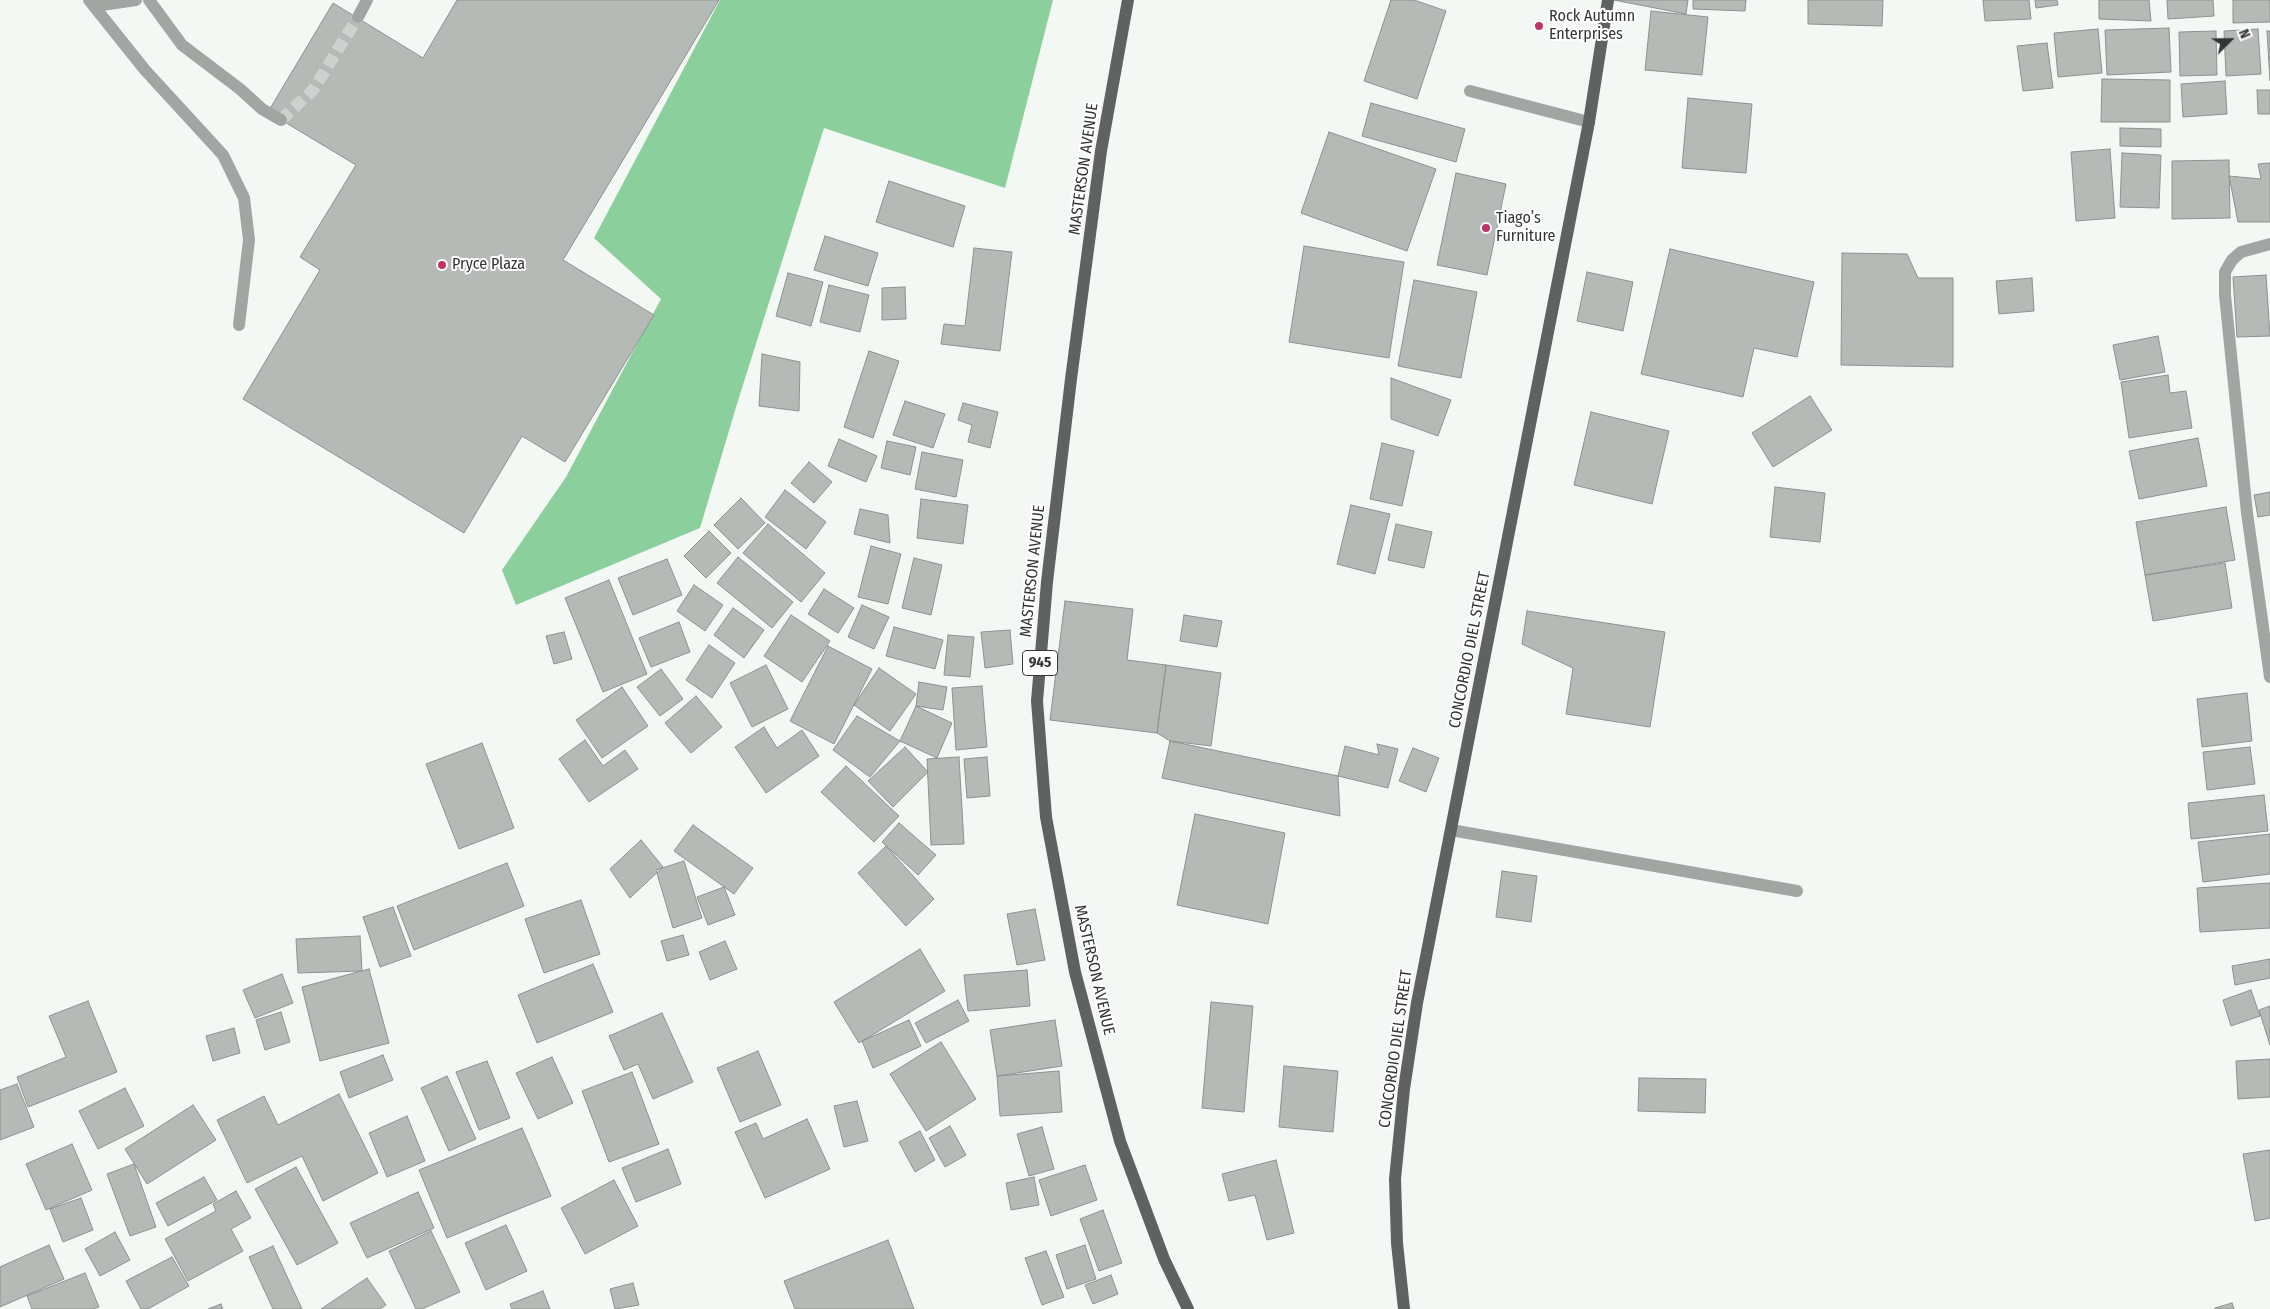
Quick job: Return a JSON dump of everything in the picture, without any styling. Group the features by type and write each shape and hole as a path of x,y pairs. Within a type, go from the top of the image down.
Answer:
{"main road":[{"name":"MASTERSON AVENUE","path":"1128,0 1102,151 1073,369 1047,582 1037,701 1046,816 1075,972 1120,1141 1164,1259 1188,1309"},
{"name":"CONCORDIO DIEL STREET","path":"1404,1309 1397,1243 1395,1179 1417,1003 1589,122 1608,0"}],"street":[{"path":"92,3 136,0"},
{"path":"149,0 182,45 240,89 262,109 282,120"},
{"path":"358,17 367,0"},
{"path":"92,3 144,70 223,155 244,198 249,240 239,325"},
{"path":"1470,91 1589,122"},
{"path":"2270,244 2241,252 2232,260 2225,272 2225,295 2247,513 2270,676"},
{"path":"1451,830 1797,891"}],"green space":[{"path":"720,0 1053,0 1005,188 824,128 700,528 516,605 502,570 566,477 661,299 594,238"}],"building":[{"name":"Pryce Plaza","path":"457,0 719,0 563,260 654,315 565,462 522,436 464,533 243,399 320,270 300,257 356,165 268,112 333,3 423,58"},
{"path":"1391,0 1414,0 1446,11 1417,99 1364,81"},
{"path":"1614,0 1688,0 1686,14"},
{"path":"1693,0 1746,0 1745,11 1693,9"},
{"path":"1808,0 1883,0 1882,26 1808,24"},
{"path":"1983,0 2029,0 2031,19 1985,21"},
{"path":"2035,0 2057,0 2058,5 2036,8"},
{"path":"2099,0 2149,0 2151,21 2099,19"},
{"path":"2167,0 2213,0 2214,16 2168,19"},
{"path":"2233,0 2270,0 2270,22 2233,23"},
{"path":"1651,11 1708,17 1702,75 1645,70"},
{"path":"2169,28 2171,72 2107,75 2105,30"},
{"path":"2098,29 2102,73 2058,77 2054,33"},
{"path":"2258,29 2261,74 2226,76 2224,31"},
{"path":"2216,31 2217,75 2180,76 2179,32"},
{"path":"2267,31 2270,31 2270,81"},
{"path":"2047,43 2053,88 2023,91 2017,46"},
{"path":"2102,79 2170,80 2170,122 2101,122"},
{"path":"2225,81 2227,114 2183,117 2181,84"},
{"path":"2257,90 2270,90 2270,114 2258,114"},
{"path":"1688,98 1752,104 1746,173 1682,168"},
{"path":"1371,103 1465,129 1456,162 1362,136"},
{"path":"2120,128 2161,129 2161,147 2120,146"},
{"path":"1329,132 1436,169 1407,251 1301,213"},
{"path":"2110,149 2115,218 2076,221 2071,152"},
{"path":"2122,153 2161,155 2159,208 2120,207"},
{"path":"2229,160 2230,218 2172,219 2172,161"},
{"path":"2270,163 2270,222 2238,222 2229,176 2261,179 2258,164"},
{"path":"1456,173 1506,184 1487,275 1437,265"},
{"path":"889,181 965,206 953,247 876,222"},
{"path":"825,236 878,253 868,286 814,270"},
{"path":"1304,246 1404,262 1389,358 1289,342"},
{"path":"974,248 1012,252 1000,351 941,344 944,324 965,326"},
{"path":"1670,249 1814,282 1797,357 1754,348 1743,397 1641,374"},
{"path":"1842,253 1907,254 1918,278 1953,278 1953,367 1841,365"},
{"path":"1587,272 1633,282 1623,331 1577,321"},
{"path":"788,273 823,282 811,326 776,316"},
{"path":"2266,275 2270,336 2237,337 2233,277"},
{"path":"2032,278 2034,311 1999,314 1996,281"},
{"path":"1414,280 1477,292 1461,378 1398,366"},
{"path":"829,285 869,295 860,332 820,322"},
{"path":"905,287 906,319 882,320 882,288"},
{"path":"2158,336 2165,372 2120,380 2113,345"},
{"path":"869,351 899,361 873,438 844,427"},
{"path":"762,354 800,362 799,411 759,406"},
{"path":"2168,375 2170,393 2186,391 2192,428 2129,438 2121,382"},
{"path":"1391,378 1451,400 1438,436 1391,419"},
{"path":"1810,396 1832,430 1773,467 1752,433"},
{"path":"905,401 945,414 933,448 893,435"},
{"path":"963,403 998,412 990,448 968,442 972,425 958,420"},
{"path":"1591,412 1669,431 1652,504 1574,485"},
{"path":"2198,438 2207,486 2139,499 2129,451"},
{"path":"839,439 877,456 866,482 828,466"},
{"path":"887,441 916,447 910,475 881,468"},
{"path":"1382,443 1414,451 1402,506 1370,499"},
{"path":"922,452 963,460 956,497 915,489"},
{"path":"809,462 832,482 814,503 791,483"},
{"path":"1775,487 1825,493 1820,542 1770,537"},
{"path":"785,490 826,522 806,549 765,517"},
{"path":"2270,492 2270,515 2258,517 2254,495"},
{"path":"741,498 765,523 738,549 714,525"},
{"path":"921,499 968,505 963,544 917,538"},
{"path":"1351,505 1390,514 1375,574 1337,564"},
{"path":"2226,507 2235,560 2145,575 2136,522"},
{"path":"860,509 888,515 890,543 854,534"},
{"path":"768,524 825,573 801,602 743,553"},
{"path":"1396,524 1432,532 1424,568 1388,560"},
{"path":"709,531 731,553 706,578 684,556"},
{"path":"871,546 901,554 888,604 858,597"},
{"path":"738,557 793,602 772,628 717,583"},
{"path":"914,558 942,565 931,615 902,608"},
{"path":"667,559 682,595 633,615 618,578"},
{"path":"2225,563 2232,608 2153,621 2145,575"},
{"path":"609,580 647,674 603,692 565,598"},
{"path":"694,585 723,605 705,631 677,611"},
{"path":"824,589 854,608 838,633 808,614"},
{"path":"1065,601 1133,609 1127,660 1166,665 1157,733 1050,720"},
{"path":"862,605 889,617 874,649 848,637"},
{"path":"733,608 764,630 744,658 714,635"},
{"path":"1527,611 1665,632 1650,727 1566,714 1573,668 1522,644"},
{"path":"791,615 830,641 802,682 764,656"},
{"path":"1184,615 1222,621 1217,647 1180,641"},
{"path":"679,622 690,652 651,667 639,638"},
{"path":"894,627 943,640 935,669 886,656"},
{"path":"1010,630 1013,664 985,668 981,632"},
{"path":"564,632 572,659 554,664 546,636"},
{"path":"948,635 974,637 970,677 944,675"},
{"path":"709,645 735,663 712,698 686,680"},
{"path":"828,646 872,669 834,744 790,721"},
{"path":"766,665 788,709 752,727 730,683"},
{"path":"1166,665 1221,673 1211,746 1170,741 1157,733"},
{"path":"879,668 916,694 890,731 854,705"},
{"path":"661,669 683,699 660,716 637,687"},
{"path":"919,682 947,687 943,710 916,706"},
{"path":"982,686 987,747 956,750 952,688"},
{"path":"622,687 648,726 602,758 576,720"},
{"path":"2247,693 2252,741 2202,747 2197,699"},
{"path":"696,696 722,727 691,753 665,723"},
{"path":"916,706 952,723 937,758 900,741"},
{"path":"857,716 900,741 870,777 833,750"},
{"path":"764,727 777,748 802,730 819,756 766,793 735,747"},
{"path":"585,740 603,766 625,750 638,769 589,802 559,759"},
{"path":"1170,741 1338,776 1340,816 1162,778"},
{"path":"482,743 514,828 459,849 426,764"},
{"path":"1377,744 1398,749 1388,788 1338,776 1345,746 1379,755"},
{"path":"905,747 928,772 893,807 868,781"},
{"path":"2250,747 2255,784 2207,790 2203,752"},
{"path":"1413,748 1439,758 1426,792 1399,781"},
{"path":"959,757 964,844 931,845 927,759"},
{"path":"987,757 990,796 967,798 964,759"},
{"path":"846,766 899,816 874,842 821,792"},
{"path":"2264,795 2268,831 2191,839 2188,803"},
{"path":"1195,814 1285,833 1268,924 1177,905"},
{"path":"899,823 936,855 918,875 882,842"},
{"path":"693,825 753,868 734,894 674,851"},
{"path":"2270,834 2270,874 2203,882 2198,842"},
{"path":"641,840 663,867 630,898 610,869"},
{"path":"886,846 934,899 906,926 858,873"},
{"path":"684,861 702,918 673,928 656,870"},
{"path":"507,863 524,906 414,950 397,906"},
{"path":"1502,871 1537,876 1531,922 1496,917"},
{"path":"2270,883 2270,928 2200,932 2197,888"},
{"path":"724,887 735,915 708,925 697,897"},
{"path":"581,900 600,954 544,973 525,919"},
{"path":"393,907 411,956 380,967 363,917"},
{"path":"1035,909 1045,960 1017,965 1007,914"},
{"path":"683,935 689,955 667,961 661,941"},
{"path":"360,936 362,971 298,973 296,939"},
{"path":"725,941 737,969 710,980 699,952"},
{"path":"920,949 945,991 859,1043 834,1002"},
{"path":"2270,959 2270,978 2235,985 2232,966"},
{"path":"593,964 613,1012 537,1043 518,995"},
{"path":"369,969 389,1043 320,1061 302,987"},
{"path":"1027,970 1030,1006 968,1011 964,975"},
{"path":"282,974 293,1003 255,1018 243,990"},
{"path":"2251,990 2260,1016 2231,1026 2223,1000"},
{"path":"958,1000 969,1021 926,1043 915,1023"},
{"path":"88,1001 117,1072 28,1107 17,1077 66,1057 49,1016"},
{"path":"1211,1002 1253,1006 1244,1112 1202,1108"},
{"path":"2270,1006 2270,1045 2259,1010"},
{"path":"281,1012 290,1042 265,1050 256,1020"},
{"path":"662,1013 693,1082 653,1099 638,1064 624,1070 609,1036"},
{"path":"909,1020 921,1046 873,1068 862,1041"},
{"path":"1055,1020 1062,1066 997,1076 990,1030"},
{"path":"234,1028 240,1053 213,1061 206,1036"},
{"path":"941,1042 976,1099 926,1131 890,1074"},
{"path":"758,1051 781,1105 740,1122 717,1068"},
{"path":"383,1055 393,1080 349,1098 340,1072"},
{"path":"552,1057 573,1103 538,1119 516,1073"},
{"path":"2270,1059 2270,1097 2238,1099 2236,1061"},
{"path":"487,1061 510,1118 479,1130 456,1072"},
{"path":"1284,1066 1338,1071 1333,1132 1279,1127"},
{"path":"1059,1071 1062,1112 1000,1116 997,1076"},
{"path":"632,1072 659,1144 609,1162 582,1091"},
{"path":"447,1076 476,1139 449,1151 421,1088"},
{"path":"1639,1078 1706,1079 1705,1113 1638,1111"},
{"path":"17,1084 34,1127 0,1140 0,1090"},
{"path":"125,1088 144,1126 98,1149 79,1111"},
{"path":"339,1094 378,1173 323,1201 302,1156 247,1183 217,1120 264,1096 278,1125"},
{"path":"857,1101 868,1141 844,1147 834,1106"},
{"path":"193,1105 216,1140 147,1184 125,1149"},
{"path":"407,1116 425,1161 387,1177 369,1133"},
{"path":"807,1119 830,1169 765,1198 735,1132 756,1123 763,1139"},
{"path":"950,1126 966,1155 945,1167 929,1138"},
{"path":"1042,1127 1054,1169 1029,1176 1017,1134"},
{"path":"522,1128 551,1196 447,1238 419,1170"},
{"path":"920,1131 935,1160 915,1172 899,1142"},
{"path":"72,1144 92,1190 46,1210 26,1164"},
{"path":"668,1149 681,1184 636,1202 622,1168"},
{"path":"2270,1150 2270,1218 2255,1221 2243,1154"},
{"path":"1276,1160 1294,1233 1267,1240 1255,1195 1229,1201 1222,1174"},
{"path":"134,1164 156,1227 130,1236 107,1174"},
{"path":"1085,1165 1097,1200 1051,1216 1039,1180"},
{"path":"296,1167 338,1243 297,1265 255,1189"},
{"path":"204,1177 217,1200 168,1226 156,1203"},
{"path":"1034,1177 1039,1205 1011,1210 1006,1183"},
{"path":"614,1180 638,1226 585,1254 561,1208"},
{"path":"236,1191 251,1218 231,1229 243,1251 188,1281 165,1239 216,1211 213,1204"},
{"path":"418,1192 434,1228 367,1258 350,1223"},
{"path":"81,1198 93,1230 63,1242 50,1209"},
{"path":"1103,1210 1122,1263 1099,1271 1080,1219"},
{"path":"506,1225 527,1271 486,1290 465,1243"},
{"path":"431,1231 460,1292 422,1309 416,1309 389,1251"},
{"path":"115,1232 130,1260 100,1276 85,1249"},
{"path":"888,1240 914,1309 795,1309 784,1281"},
{"path":"49,1245 64,1279 0,1307 0,1267"},
{"path":"1085,1245 1096,1279 1067,1289 1056,1255"},
{"path":"273,1246 302,1309 273,1309 249,1257"},
{"path":"1046,1251 1064,1297 1042,1305 1025,1258"},
{"path":"172,1257 189,1286 148,1309 141,1309 126,1281"},
{"path":"85,1273 99,1307 93,1309 32,1309 27,1296"},
{"path":"1111,1275 1118,1294 1093,1304 1085,1285"},
{"path":"367,1278 386,1305 380,1309 321,1309"},
{"path":"633,1283 639,1305 615,1309 610,1289"},
{"path":"543,1291 550,1309 512,1309 510,1304"},
{"path":"2232,1303 2234,1309 2215,1309 2215,1308"},
{"path":"221,1304 223,1309 208,1309"}],"tunnel":[{"path":"281,120 313,90 358,17"}],"place":[{"name":"Rock Autumn Enterprises","path":"1539,26"},
{"name":"Tiago’s Furniture","path":"1486,228"},
{"name":"Pryce Plaza","path":"442,265"}]}
